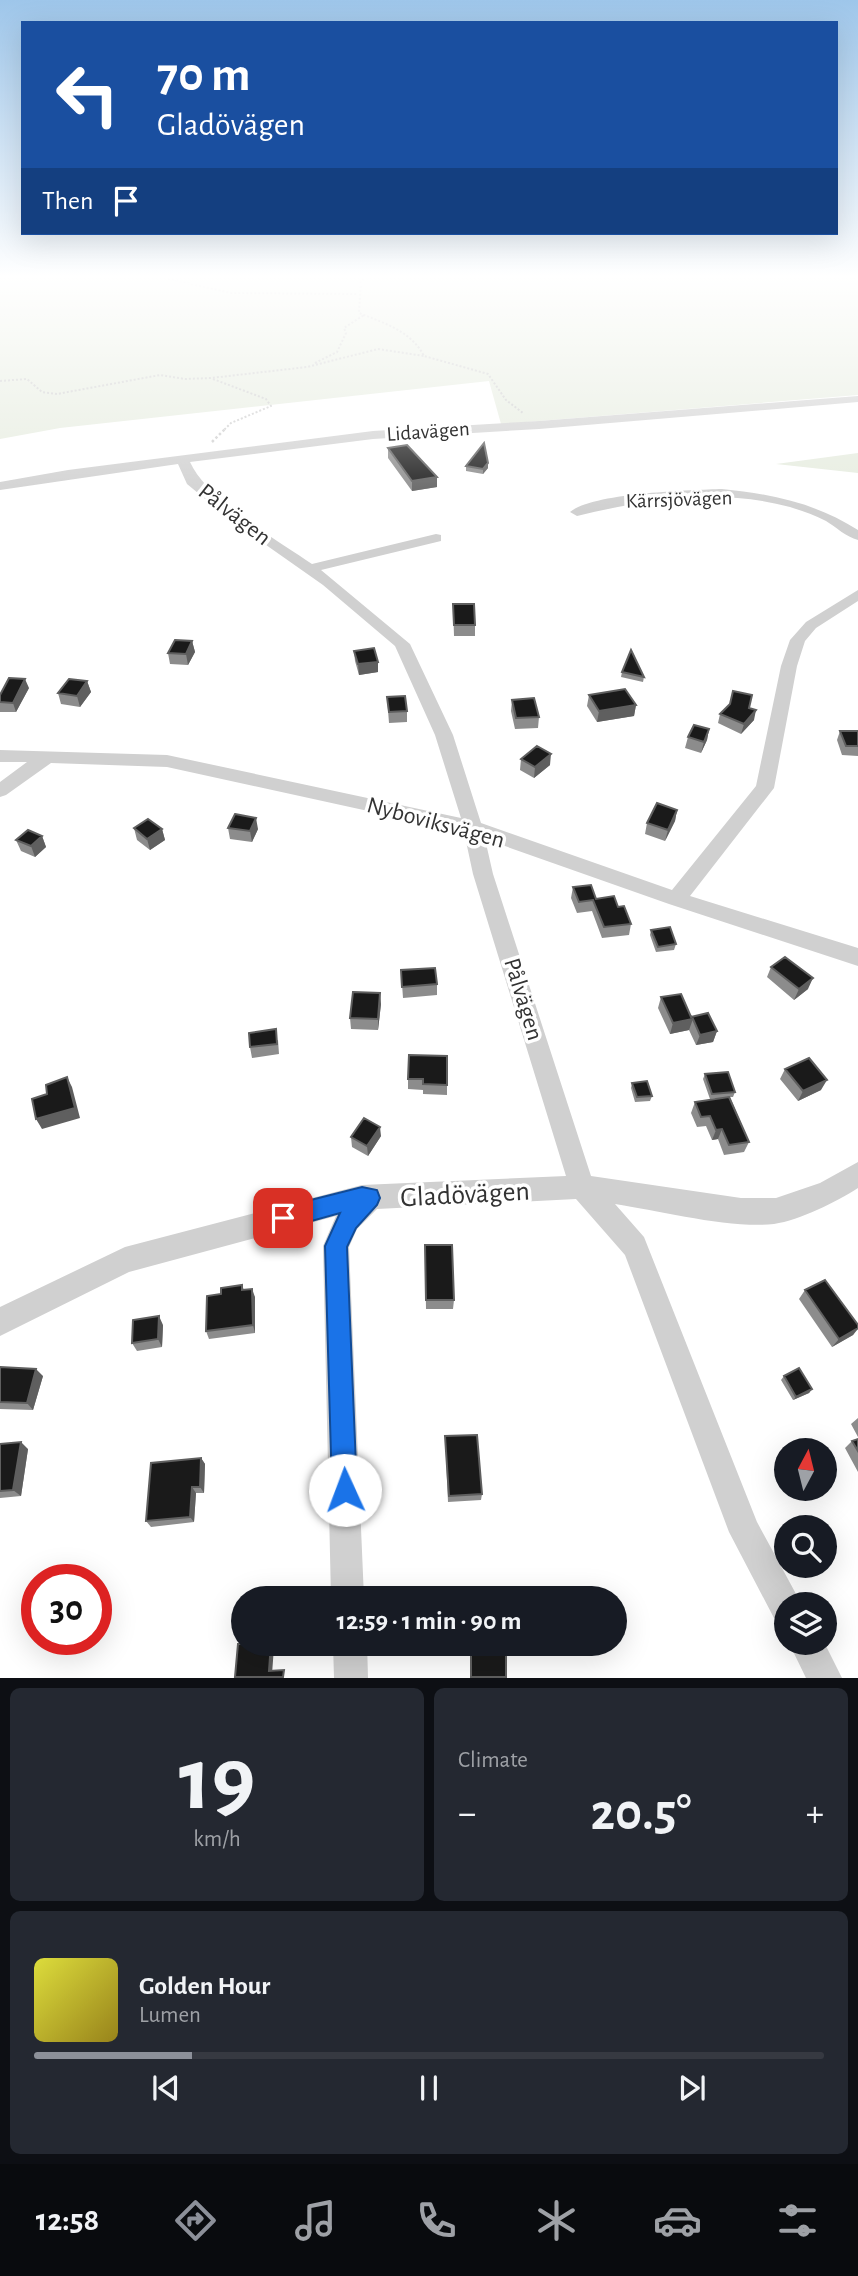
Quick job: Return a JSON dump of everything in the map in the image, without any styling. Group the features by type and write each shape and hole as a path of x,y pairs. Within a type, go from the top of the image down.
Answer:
{"street":[{"name":"Lidavägen","path":"0,486 201,456 373,435 539,425 858,399"},
{"name":"Pålvägen","path":"182,459 192,481 237,518 309,569 402,644 444,736 473,827 483,874 582,1187 635,1246 745,1532 778,1592"},
{"name":"Kärrsjövägen","path":"577,512 606,503 659,495 759,497 801,507 837,520 858,536"},
{"path":"309,569 436,538"},
{"path":"676,899 765,788 789,666 798,640 811,625 858,594"},
{"name":"Nyboviksvägen","path":"0,756 137,758 191,765 473,827 676,899 858,957"},
{"path":"0,791 48,756"},
{"name":"Gladövägen","path":"0,1322 125,1260 362,1197 582,1187 741,1211 776,1211 827,1193 858,1174"},
{"path":"348,1586 336,1246 348,1220 370,1198"},
{"path":"813,1655 825,1678"},
{"path":"350,1656 351,1678"}],"path":[{"path":"307,367 330,355"},
{"path":"0,381 27,379 42,392 57,394 160,375 211,378 307,367 353,355"},
{"path":"419,355 488,374 506,400 539,425"},
{"path":"201,456 203,449 231,423 271,405 266,399 211,378"}],"shaded area":[{"path":"0,355 858,355 858,395 501,424 489,381 60,428 0,439"},
{"path":"858,453 858,473 776,464"}],"building":[{"path":"484,443 488,463 483,469 466,466"},
{"path":"407,445 437,477 412,481 388,448"},
{"path":"453,604 474,604 475,625 454,625"},
{"path":"175,640 192,641 186,654 168,653"},
{"path":"374,648 378,662 358,664 354,651"},
{"path":"631,650 644,677 622,672"},
{"path":"9,678 25,679 13,703 0,702 0,695"},
{"path":"69,679 87,681 77,696 58,693"},
{"path":"625,689 636,705 599,711 589,695"},
{"path":"733,691 752,695 749,708 756,710 744,724 720,714 730,704"},
{"path":"405,696 407,711 389,712 387,697"},
{"path":"534,698 539,717 516,718 512,700"},
{"path":"694,725 709,729 704,742 688,737"},
{"path":"840,731 858,731 858,746 846,746"},
{"path":"537,746 551,754 535,767 521,759"},
{"path":"657,803 677,810 668,830 647,823"},
{"path":"235,814 256,818 250,831 228,828"},
{"path":"148,819 162,829 147,839 134,828"},
{"path":"28,830 42,836 31,846 16,840"},
{"path":"591,885 596,899 614,896 618,907 624,906 631,924 604,927 593,900 579,902 573,887"},
{"path":"670,927 676,944 658,947 651,930"},
{"path":"785,957 813,978 799,989 771,967"},
{"path":"435,968 437,984 402,987 401,970"},
{"path":"353,992 380,993 378,1019 350,1018"},
{"path":"681,994 691,1017 708,1013 717,1031 700,1035 693,1019 673,1023 661,997"},
{"path":"276,1029 277,1044 250,1047 249,1033"},
{"path":"409,1055 447,1056 447,1085 423,1084 423,1079 408,1079"},
{"path":"809,1058 827,1080 803,1091 785,1069"},
{"path":"728,1072 735,1092 712,1094 705,1074"},
{"path":"67,1077 75,1108 36,1119 32,1099 47,1094 46,1085"},
{"path":"647,1081 652,1096 637,1097 632,1083"},
{"path":"729,1097 749,1142 729,1145 722,1129 716,1130 710,1116 701,1117 695,1102"},
{"path":"364,1118 380,1127 367,1146 351,1137"},
{"path":"425,1245 452,1245 454,1300 426,1300"},
{"path":"825,1280 858,1325 858,1328 839,1339 805,1290"},
{"path":"242,1285 242,1290 252,1289 253,1325 206,1331 207,1296 221,1294 221,1288"},
{"path":"159,1316 158,1339 132,1343 133,1320"},
{"path":"0,1367 36,1369 27,1403 0,1402"},
{"path":"799,1368 812,1389 796,1397 784,1376"},
{"path":"477,1435 482,1494 449,1496 445,1436"},
{"path":"858,1439 858,1451 852,1441"},
{"path":"21,1442 13,1490 0,1491 0,1444"},
{"path":"201,1458 200,1487 192,1487 190,1517 146,1521 151,1463"},
{"path":"237,1656 270,1656 269,1671 284,1670 283,1677 235,1677"},
{"path":"471,1656 506,1656 506,1677 471,1677"}],"route":[{"path":"283,1218 362,1197 370,1198 348,1220 336,1246 345,1490"}]}
